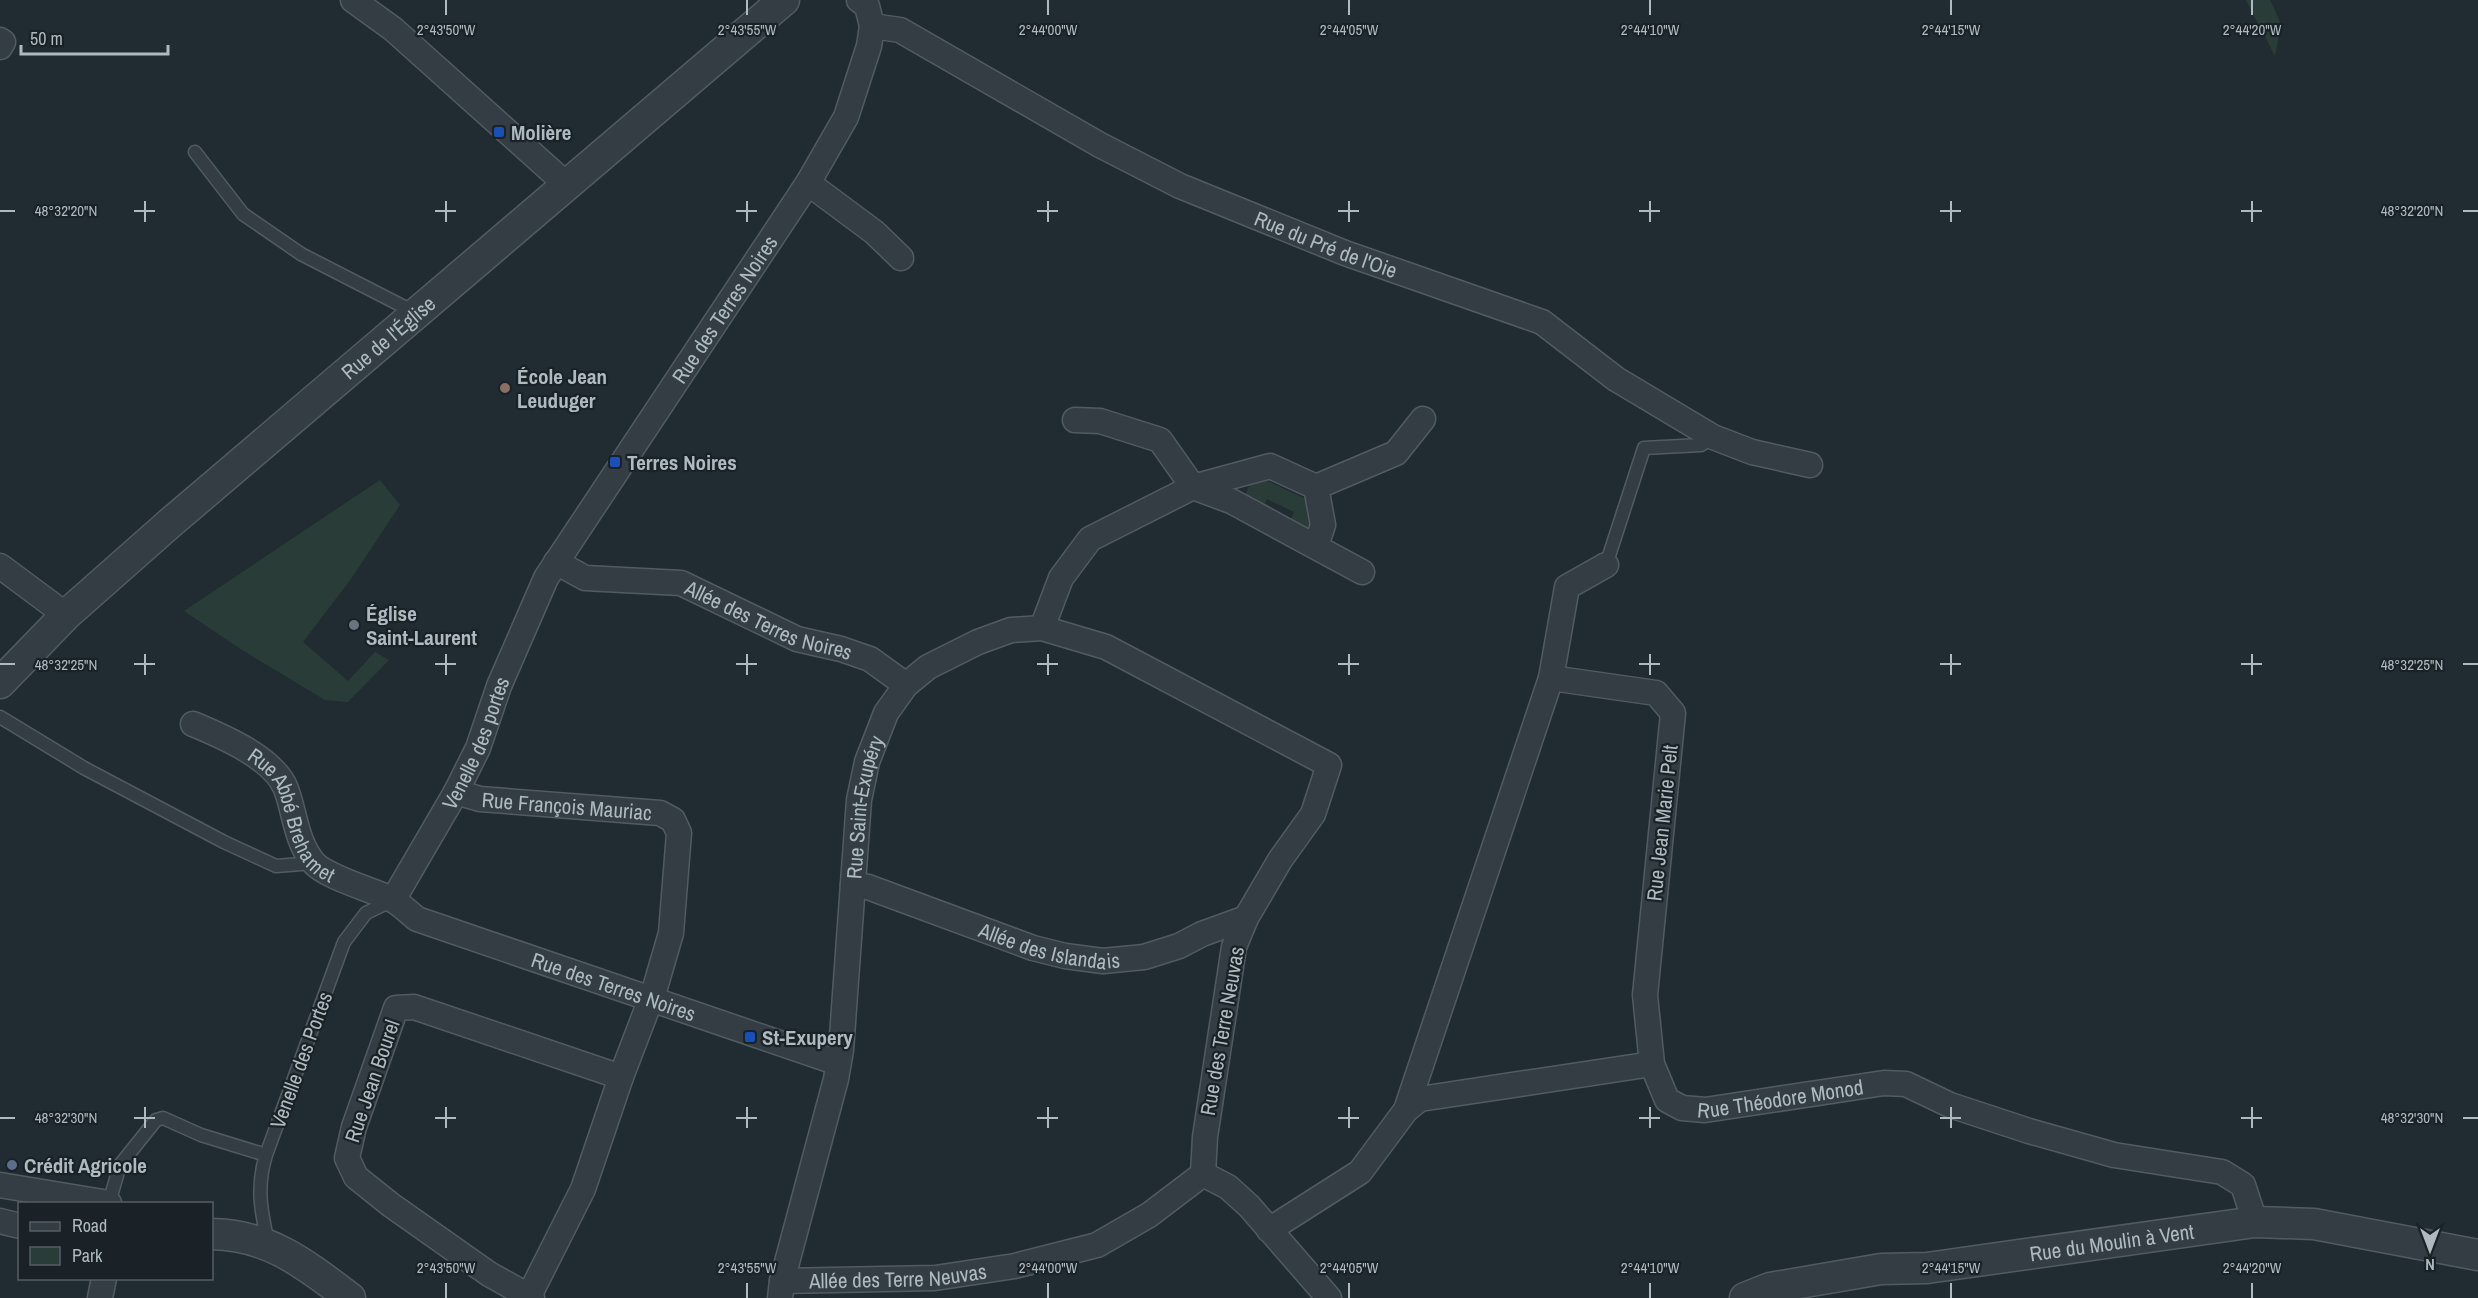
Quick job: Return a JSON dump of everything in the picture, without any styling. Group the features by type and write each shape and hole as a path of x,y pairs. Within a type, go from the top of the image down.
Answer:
{"street":[{"path":"353,0 393,29 567,185"},
{"name":"Rue de l'Église","path":"0,683 66,615 169,524 784,0"},
{"path":"859,0 867,6 872,26"},
{"name":"Rue des Terres Noires","path":"551,570 808,183 846,117 869,46 872,26"},
{"name":"Rue du Pré de l'Oie","path":"872,26 900,30 1069,128 1180,186 1345,253 1542,322 1616,378 1713,437 1752,452 1810,465"},
{"path":"0,40 3,42 0,47"},
{"path":"808,183 874,232 901,258"},
{"path":"1042,627 1061,578 1090,539 1193,486 1270,466 1316,487 1396,453 1423,419"},
{"path":"1075,420 1100,421 1160,440 1193,486 1231,501 1362,572"},
{"path":"1316,487 1323,525 1316,546"},
{"path":"1406,1110 1551,678 1567,587 1606,565"},
{"path":"0,566 66,615"},
{"name":"Allée des Terres Noires","path":"551,570 585,578 681,583 797,639 841,649 870,659 906,685"},
{"name":"Venelle des portes","path":"393,900 456,792 478,748 499,686 551,570"},
{"name":"Rue Saint-Exupéry","path":"781,1289 838,1063 859,800 867,762 886,713 906,685 928,667 978,642 1011,630 1042,627"},
{"name":"Rue des Terre Neuvas","path":"1042,627 1106,647 1329,765 1313,814 1280,860 1246,918 1234,947 1205,1137 1203,1174"},
{"name":"Rue Jean Marie Pelt","path":"1551,678 1656,693 1673,713 1646,995 1652,1064"},
{"name":"Rue Abbé Brehamet","path":"194,724 228,739 269,766 285,786 301,841 314,863 327,872 393,900"},
{"name":"Rue François Mauriac","path":"456,792 480,800 660,813 673,820 679,833 671,933 650,1000"},
{"name":"Allée des Islandais","path":"853,885 868,887 1033,948 1065,956 1103,961 1144,957 1179,946 1202,934 1246,918"},
{"name":"Rue des Terres Noires","path":"393,900 417,919 838,1063"},
{"name":"Rue Jean Bourel","path":"621,1077 414,1007 396,1008 354,1127 347,1158 356,1177 391,1205 489,1274 531,1297 583,1190 650,1000"},
{"path":"1269,1230 1360,1172 1406,1110 1420,1099 1652,1064"},
{"name":"Rue Théodore Monod","path":"1652,1064 1667,1100 1683,1108 1705,1110 1884,1083 1906,1084 1950,1105 2114,1155 2222,1172 2243,1185 2255,1222"},
{"path":"1203,1174 1228,1186 1329,1298"},
{"name":"Allée des Terre Neuvas","path":"781,1289 935,1278 1025,1264 1097,1245 1149,1215 1203,1174"},
{"path":"0,1185 102,1202"},
{"path":"0,1221 18,1226"},
{"name":"Rue du Moulin à Vent","path":"1745,1298 1770,1288 1881,1269 1927,1268 2255,1222 2314,1224 2478,1255"},
{"path":"213,1234 269,1245 296,1258 350,1298"},
{"path":"100,1298 104,1280"}],"lane":[{"path":"195,152 243,214 300,254 416,313"},
{"path":"1606,565 1644,448 1701,445 1713,437"},
{"path":"0,717 84,768 224,842 276,866 314,863"},
{"name":"Venelle des Portes","path":"269,1245 261,1210 259,1176 266,1155 344,942 366,913 393,900"},
{"path":"108,1202 120,1165 156,1120 163,1118 201,1135 266,1155"}],"green space":[{"path":"2246,0 2270,0 2281,24 2275,56"},
{"path":"1263,479 1310,501 1316,518 1309,529 1288,526 1294,512 1267,499 1261,512 1245,495 1250,484"},
{"path":"380,480 400,505 351,579 303,642 348,681 375,652 389,660 348,702 325,700 242,650 184,611"}],"place":[{"name":"Molière","path":"499,132"},
{"name":"École Jean Leuduger","path":"505,388"},
{"name":"Terres Noires","path":"615,462"},
{"name":"Église Saint-Laurent","path":"354,625"},
{"name":"St-Exupery","path":"750,1037"},
{"name":"Crédit Agricole","path":"12,1165"}]}
